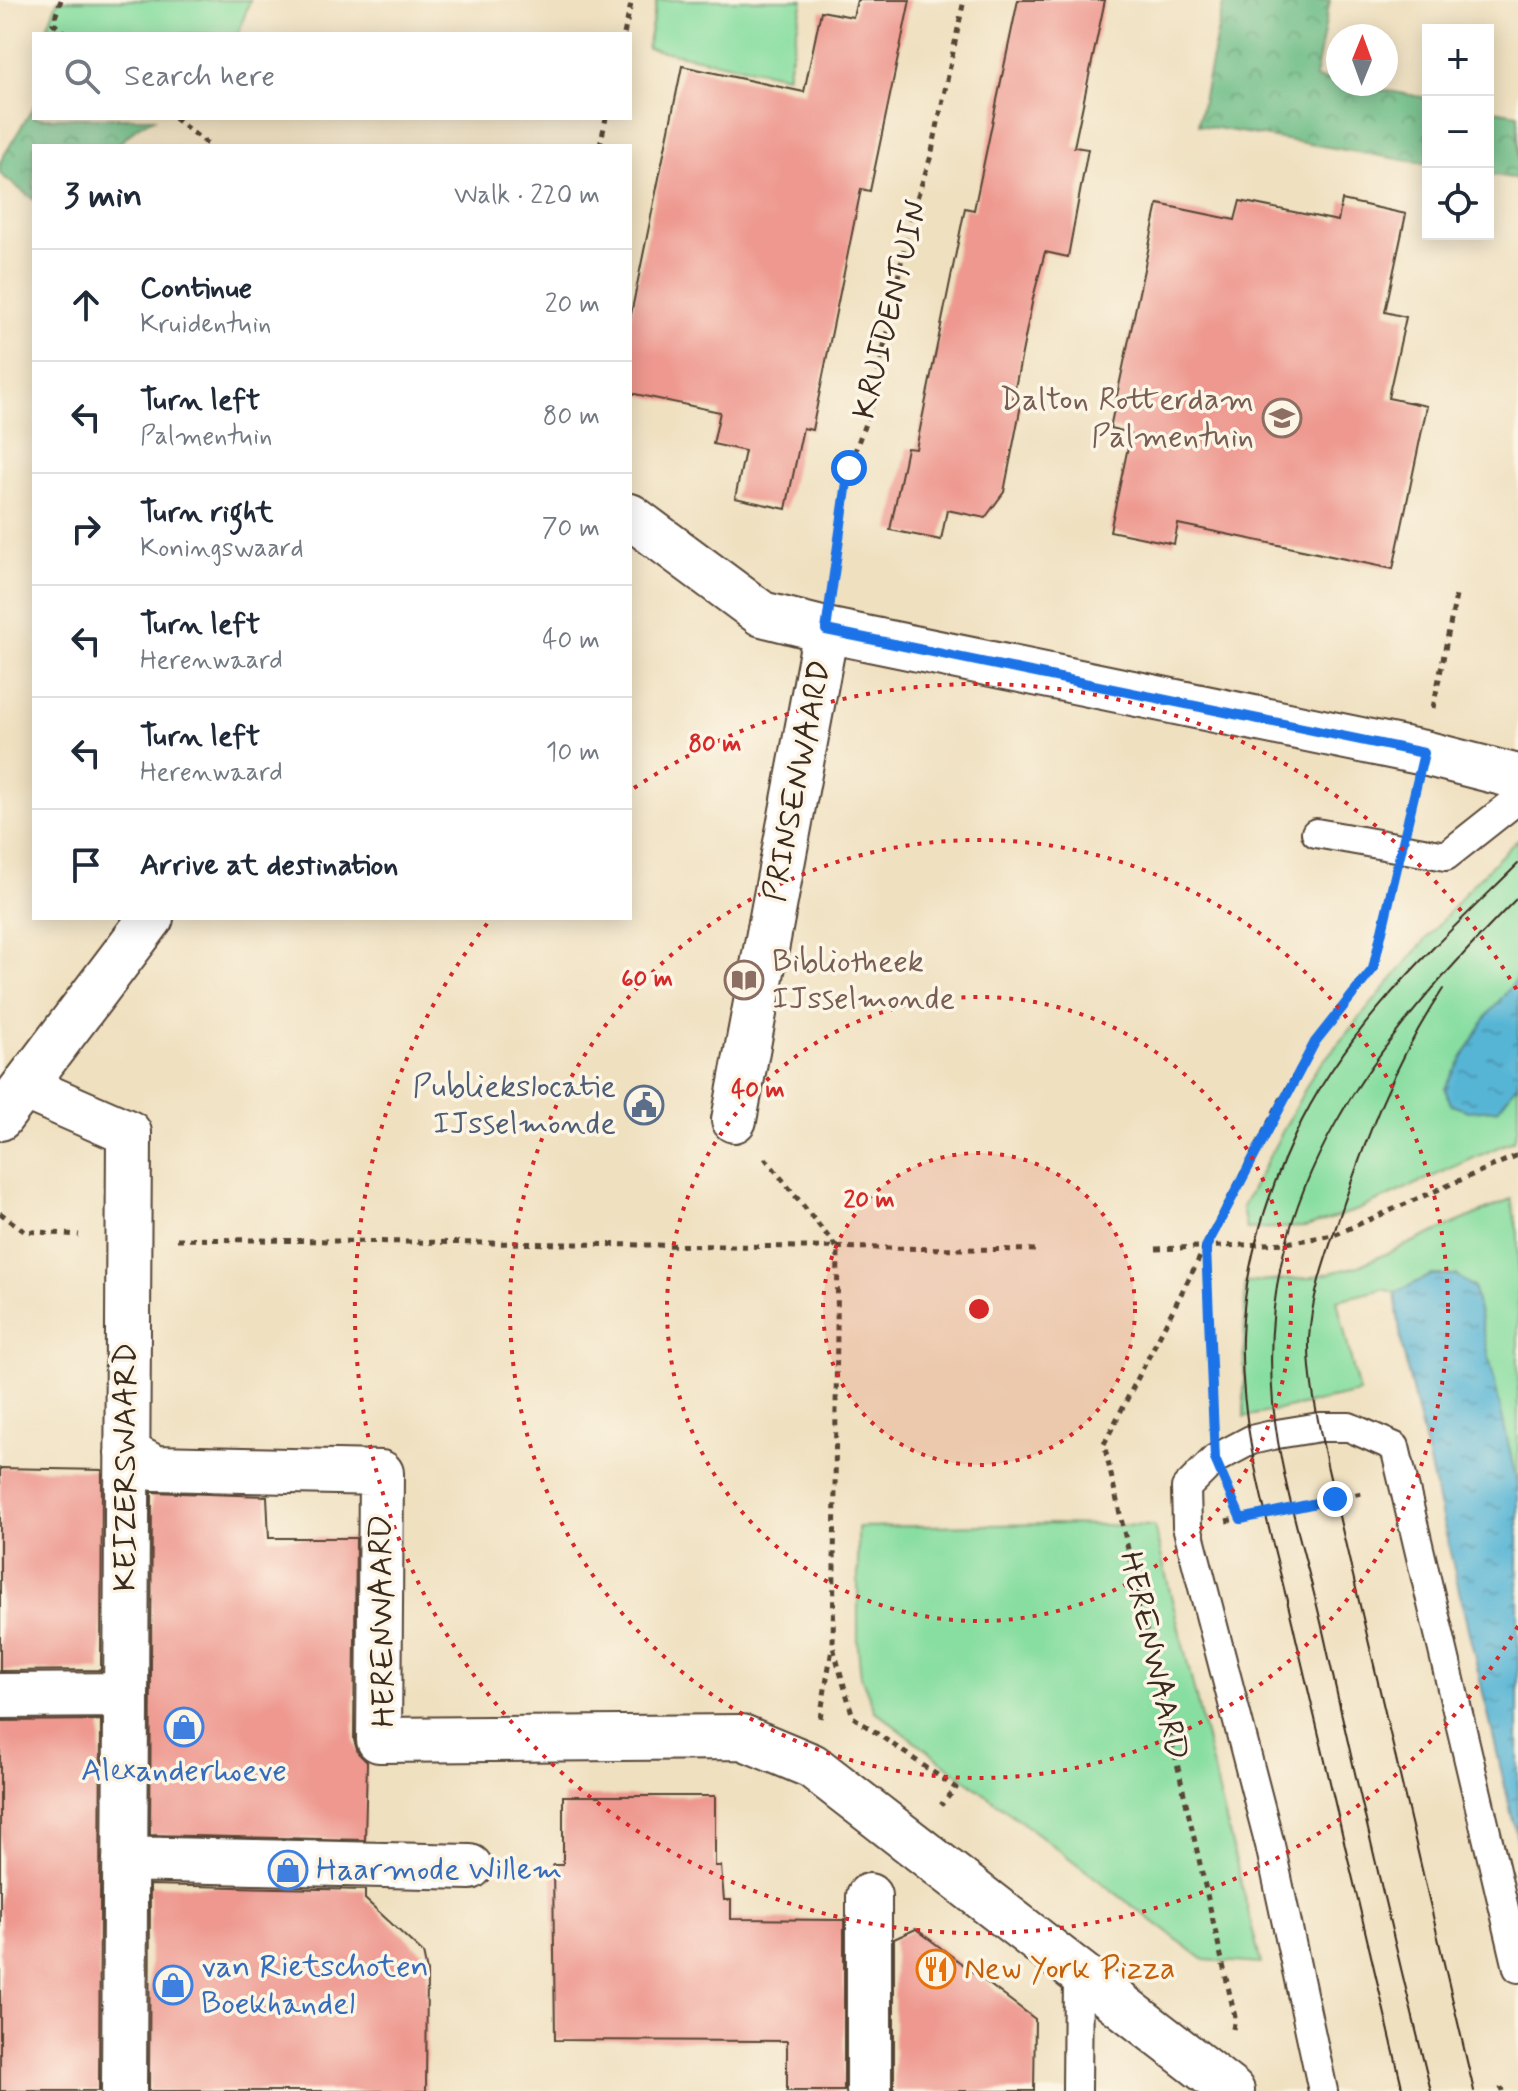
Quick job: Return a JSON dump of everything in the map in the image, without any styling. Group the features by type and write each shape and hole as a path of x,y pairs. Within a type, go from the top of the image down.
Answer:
{"street":[{"path":"632,517 762,614 826,630 1424,753 1518,777"},
{"name":"PRINSENWAARD","path":"734,1120 826,630"},
{"path":"127,1238 129,1133 13,1103 150,920"},
{"name":"KEIZERSWAARD","path":"124,2091 127,1238"},
{"name":"HERENWAARD","path":"127,1453 155,1468 381,1473 379,1740 742,1737 812,1766 1229,2089"},
{"path":"0,1696 126,1695"},
{"path":"125,1859 470,1867"},
{"path":"869,1896 869,2091"}],"lane":[{"path":"1316,833 1446,856 1518,799"},
{"path":"1323,2091 1270,1845 1187,1526 1186,1488 1215,1459 1251,1440 1320,1427 1349,1427 1395,1447 1518,1968"},
{"path":"1077,2091 1078,1974"}],"path":[{"path":"61,0 53,23 64,32"},
{"path":"624,32 632,0"},
{"name":"KRUIDENTUIN","path":"826,630 849,468 872,404 910,219 931,156 964,0"},
{"path":"177,120 207,144"},
{"path":"600,144 606,120"},
{"path":"1424,753 1457,591"},
{"name":"HERENWAARD","path":"1229,2089 1235,2017 1104,1444 1315,1042 1373,969 1402,850"},
{"path":"734,1120 838,1249 833,1647 812,1766"},
{"path":"1156,1249 1286,1243 1334,1235 1518,1155"},
{"path":"0,1213 24,1231 127,1238 1040,1250"},
{"path":"1206,1247 1215,1459 1241,1519"},
{"name":"HERENWAARD","path":"1187,1526 1241,1519 1362,1493"}],"green space":[{"path":"58,0 250,0 239,32 59,32 48,25"},
{"path":"657,0 803,0 787,76 647,48"},
{"path":"1224,0 1330,0 1315,78 1326,80 1326,96 1398,96 1398,93 1422,97 1422,163 1198,125"},
{"path":"32,109 32,120 151,120 140,125 118,144 32,144 32,198 0,174 0,162"},
{"path":"1494,110 1518,114 1518,179 1494,175"},
{"path":"1518,839 1518,978 1486,1017 1497,1109 1518,1083 1518,1127 1514,1140 1358,1210 1306,1227 1246,1229 1242,1208 1314,1072 1472,885"},
{"path":"1511,1199 1518,1233 1518,1488 1500,1412 1431,1275 1395,1293 1384,1289 1337,1300 1359,1393 1244,1417 1245,1283 1309,1278 1358,1266"},
{"path":"1154,1526 1261,1964 1204,1960 875,1711 861,1677 858,1647 858,1527"}],"water":[{"path":"1518,978 1518,1083 1498,1109 1468,1111 1451,1105 1445,1088 1486,1017"},
{"path":"1431,1275 1456,1275 1474,1288 1518,1488 1518,1842 1402,1347 1395,1293"}],"building":[{"path":"857,0 910,0 870,191 861,189 812,430 803,428 786,509 735,498 745,451 713,444 720,412 632,393 632,309 682,66 804,92 821,11 853,17"},
{"path":"1018,0 1105,0 1074,147 1088,149 1068,257 1045,252 1033,298 1013,398 1022,400 1004,492 985,518 947,510 941,540 890,530 907,448 916,449 965,208 974,210"},
{"path":"1342,200 1406,214 1385,312 1406,317 1388,398 1427,406 1393,569 1178,524 1174,544 1110,531 1131,433 1110,428 1158,204 1235,220 1240,201 1338,221"},
{"path":"0,1468 102,1470 101,1670 0,1671"},
{"path":"152,1492 267,1496 269,1538 356,1538 354,1740 358,1753 367,1762 365,1840 150,1835"},
{"path":"101,1720 99,2091 0,2091 0,1721"},
{"path":"563,1796 715,1796 715,1866 721,1866 724,1900 731,1900 731,1919 844,1920 844,2091 787,2091 787,2041 555,2040 553,1865 563,1865"},
{"path":"150,1885 365,1890 365,1899 423,1953 427,1972 426,2091 149,2091"},
{"path":"916,1929 1035,2019 1034,2091 894,2091 894,1939"}],"tram line":[{"path":"1403,2091 1259,1487 1246,1412 1242,1337 1244,1311 1252,1260 1265,1210 1294,1137 1315,1097 1338,1060 1393,991 1518,864"},
{"path":"1431,2091 1281,1460 1273,1403 1272,1326 1283,1254 1305,1187 1336,1123 1374,1064 1418,1006 1518,897"},
{"path":"1443,989 1410,1044 1359,1161 1319,1279 1310,1324 1309,1355 1327,1465 1474,2091"}],"place":[{"name":"Dalton Rotterdam Palmentuin","path":"1282,418"},
{"name":"Bibliotheek IJsselmonde","path":"744,980"},
{"name":"Publiekslocatie IJsselmonde","path":"644,1105"},
{"name":"Alexanderhoeve","path":"184,1727"},
{"name":"Haarmode Willem","path":"288,1870"},
{"name":"New York Pizza","path":"936,1969"},
{"name":"van Rietschoten Boekhandel","path":"173,1985"}],"route":[{"path":"849,468 826,630 1424,753 1373,969 1315,1042 1279,1103 1206,1247 1215,1459 1241,1519 1335,1499"}]}
